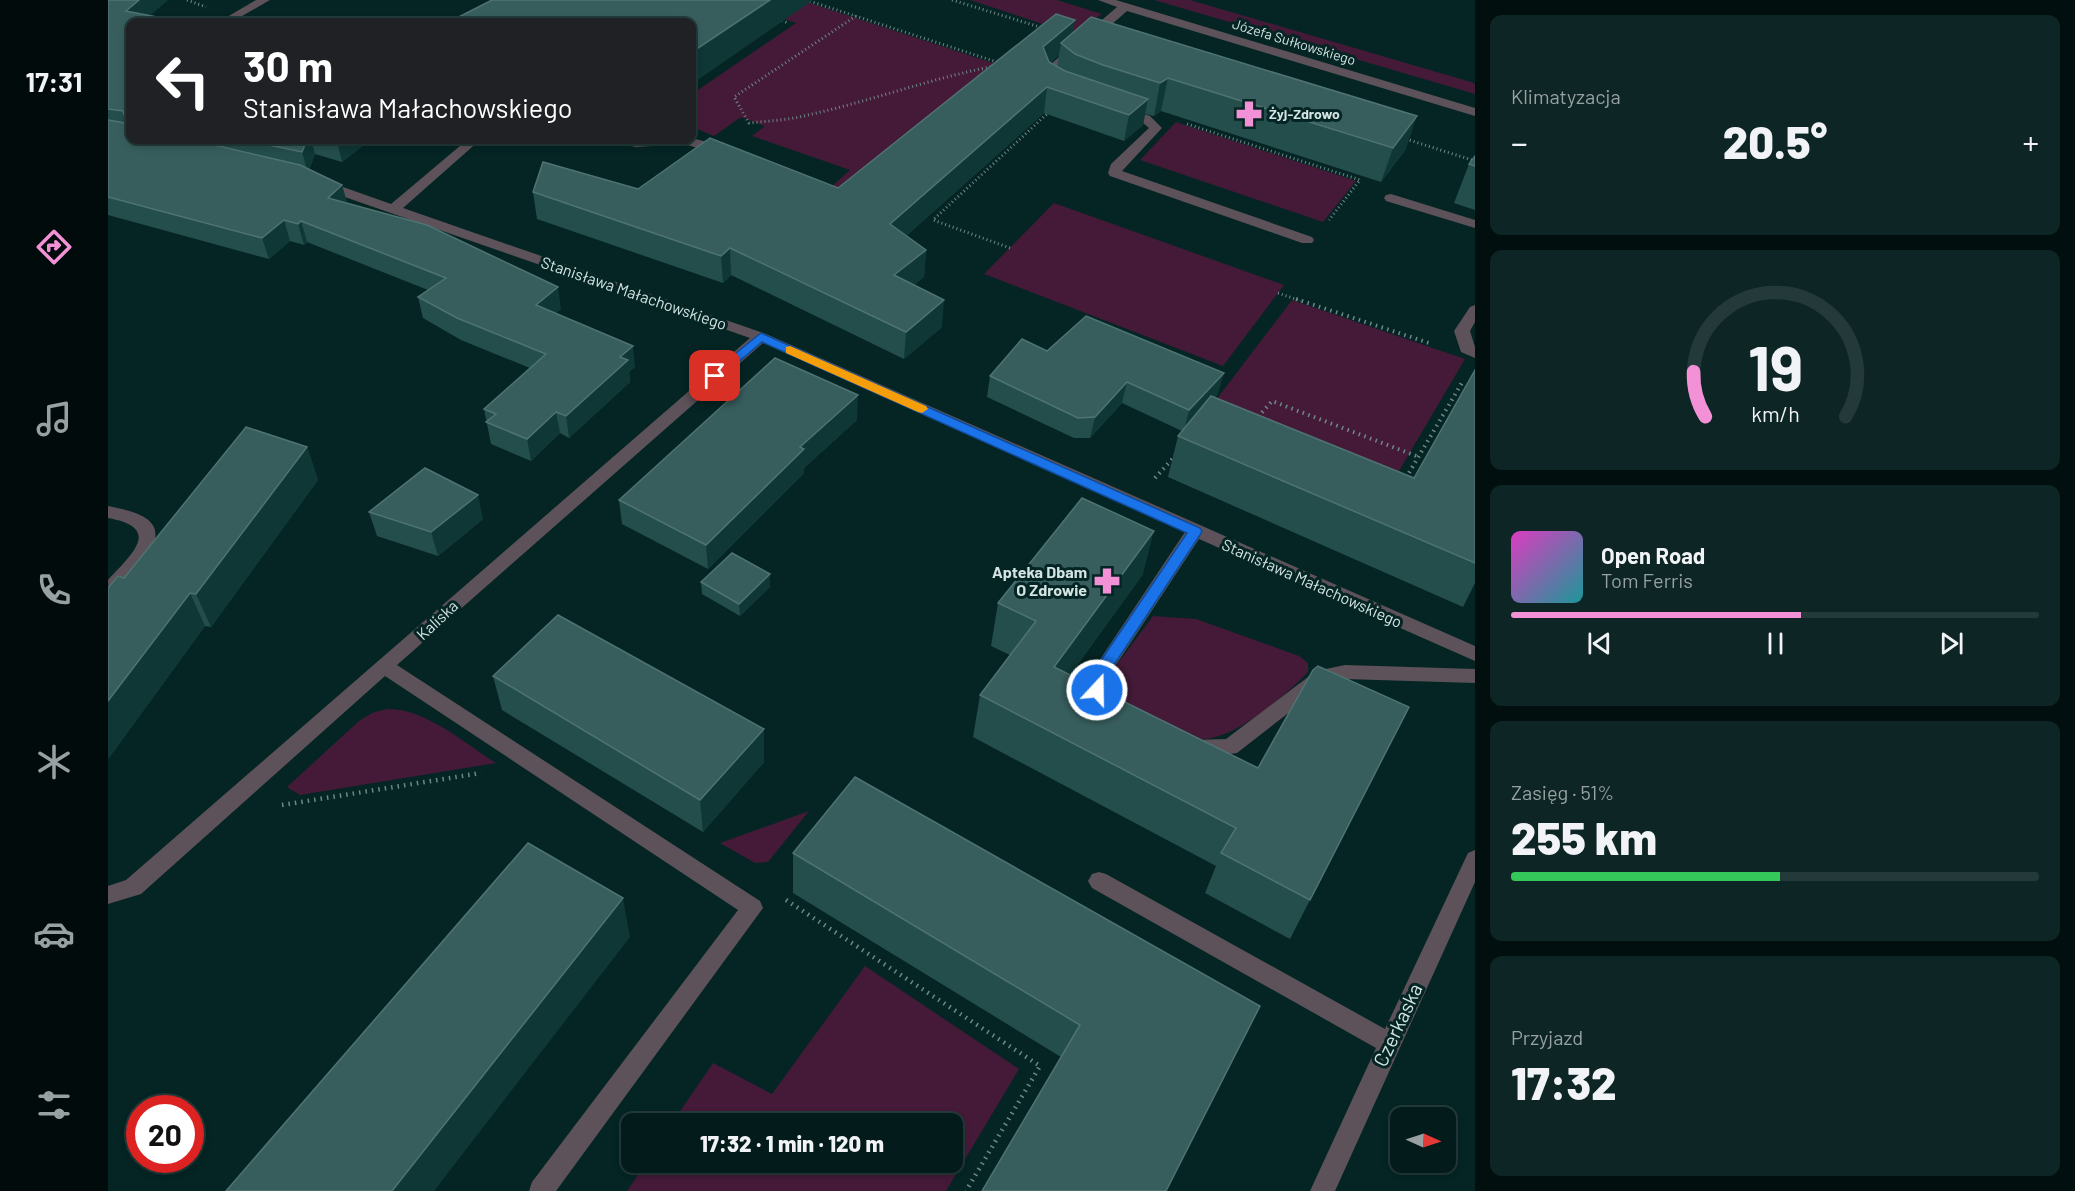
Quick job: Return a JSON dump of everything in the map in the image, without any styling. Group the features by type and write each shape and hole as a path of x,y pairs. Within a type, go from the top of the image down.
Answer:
{"street":[{"path":"233,17 264,0"},
{"name":"Józefa Sułkowskiego","path":"1104,0 1475,112"},
{"path":"1066,92 1051,83 1047,74 1124,7"},
{"path":"1112,107 1146,119 1156,128 1116,167 1115,173 1307,240"},
{"path":"696,143 736,156"},
{"path":"394,208 469,144"},
{"name":"Stanisława Małachowskiego","path":"307,180 394,208 761,337 1475,654"},
{"path":"1391,198 1475,225"},
{"path":"1475,310 1462,331 1466,349 1475,353"},
{"name":"Kaliska","path":"108,895 133,887 385,668 520,545 761,337"},
{"path":"108,512 141,521 147,526 149,534 143,549 110,591"},
{"path":"1122,714 1101,701 1096,679 1195,531"},
{"path":"385,668 752,908 541,1191"},
{"path":"1182,742 1206,749 1230,747 1323,676 1345,672 1475,676"},
{"name":"Czerkaska","path":"1322,1191 1475,859"},
{"path":"1099,881 1390,1044"}],"path":[{"path":"806,0 1049,79"},
{"path":"952,0 1085,41"},
{"path":"856,16 734,97 749,123 790,120 971,70 1010,66"},
{"path":"777,19 788,23"},
{"path":"1010,248 933,220 1050,111 1066,92"},
{"path":"1156,128 1176,120 1360,180 1326,223"},
{"path":"1401,138 1475,161"},
{"path":"1278,293 1442,347"},
{"path":"1401,488 1464,379"},
{"path":"1257,418 1272,401 1419,457"},
{"path":"1148,485 1177,453"},
{"path":"271,807 533,764"},
{"path":"782,898 1040,1066 966,1191"}],"shaded area":[{"path":"729,0 801,0 1008,68 833,215 814,202 850,170 752,136 765,126 741,117 714,136 696,129 696,91 796,23"},
{"path":"970,0 1057,0 1102,14 1073,34"},
{"path":"1154,0 1190,0 1471,82 1475,84 1475,94"},
{"path":"1176,122 1356,181 1323,222 1140,160"},
{"path":"1054,203 1284,285 1223,366 984,274"},
{"path":"1292,300 1465,359 1386,493 1200,421"},
{"path":"1153,616 1196,619 1299,656 1308,663 1308,672 1260,714 1231,731 1204,739 1183,735 1126,706 1114,690 1112,671"},
{"path":"387,709 401,710 430,720 496,763 300,795 287,787 359,721 372,713"},
{"path":"809,811 768,862 755,863 720,843"},
{"path":"865,966 1019,1069 963,1163 963,1113 679,1113 713,1063 772,1094"},
{"path":"639,1173 957,1173 946,1191 627,1191"}],"building":[{"path":"108,0 139,0 126,11 162,18 126,18 126,117 123,111 108,109"},
{"path":"492,0 770,0 696,49 696,18 457,18"},
{"path":"1056,14 1075,20 1043,47 1049,62 1065,71 1148,99 1129,115 1047,87 890,224 926,250 894,275 944,300 906,332 730,248 721,256 533,192 543,162 638,189 710,138 838,188"},
{"path":"1091,17 1417,116 1393,148 1168,78 1160,83 1075,54 1061,43"},
{"path":"108,120 126,123 126,144 210,144 300,165 342,185 328,198 427,225 558,287 536,305 633,346 620,357 628,360 566,416 556,412 527,439 486,422 496,414 484,409 546,354 457,318 418,297 446,278 301,221 298,224 284,220 262,238 108,197"},
{"path":"264,144 305,144 302,152"},
{"path":"1475,156 1475,166 1469,164"},
{"path":"1086,316 1224,373 1189,410 1127,382 1095,417 1078,418 990,376 1022,339 1047,351"},
{"path":"775,358 858,395 800,447 804,449 706,545 619,500"},
{"path":"1475,370 1475,563 1178,436 1211,396 1414,478"},
{"path":"246,427 307,447 196,594 190,593 108,701 108,588 118,576 124,578"},
{"path":"425,468 478,495 431,532 369,512"},
{"path":"1082,498 1154,531 1054,667 1258,768 1313,670 1318,666 1409,707 1310,900 1221,853 1236,828 980,695 1036,621 998,603"},
{"path":"732,553 770,574 739,604 701,582"},
{"path":"558,615 764,729 700,800 493,676"},
{"path":"855,777 1260,1006 1166,1191 982,1191 1080,1025 793,853"},
{"path":"528,843 623,898 392,1191 226,1191"}],"slow traffic":[{"path":"790,350 922,409"}],"place":[{"name":"Żyj-Zdrowo","path":"1249,114"},
{"name":"Apteka Dbam O Zdrowie","path":"1107,581"}],"route":[{"path":"715,376 761,337 1195,531 1096,679 1097,690"}]}
